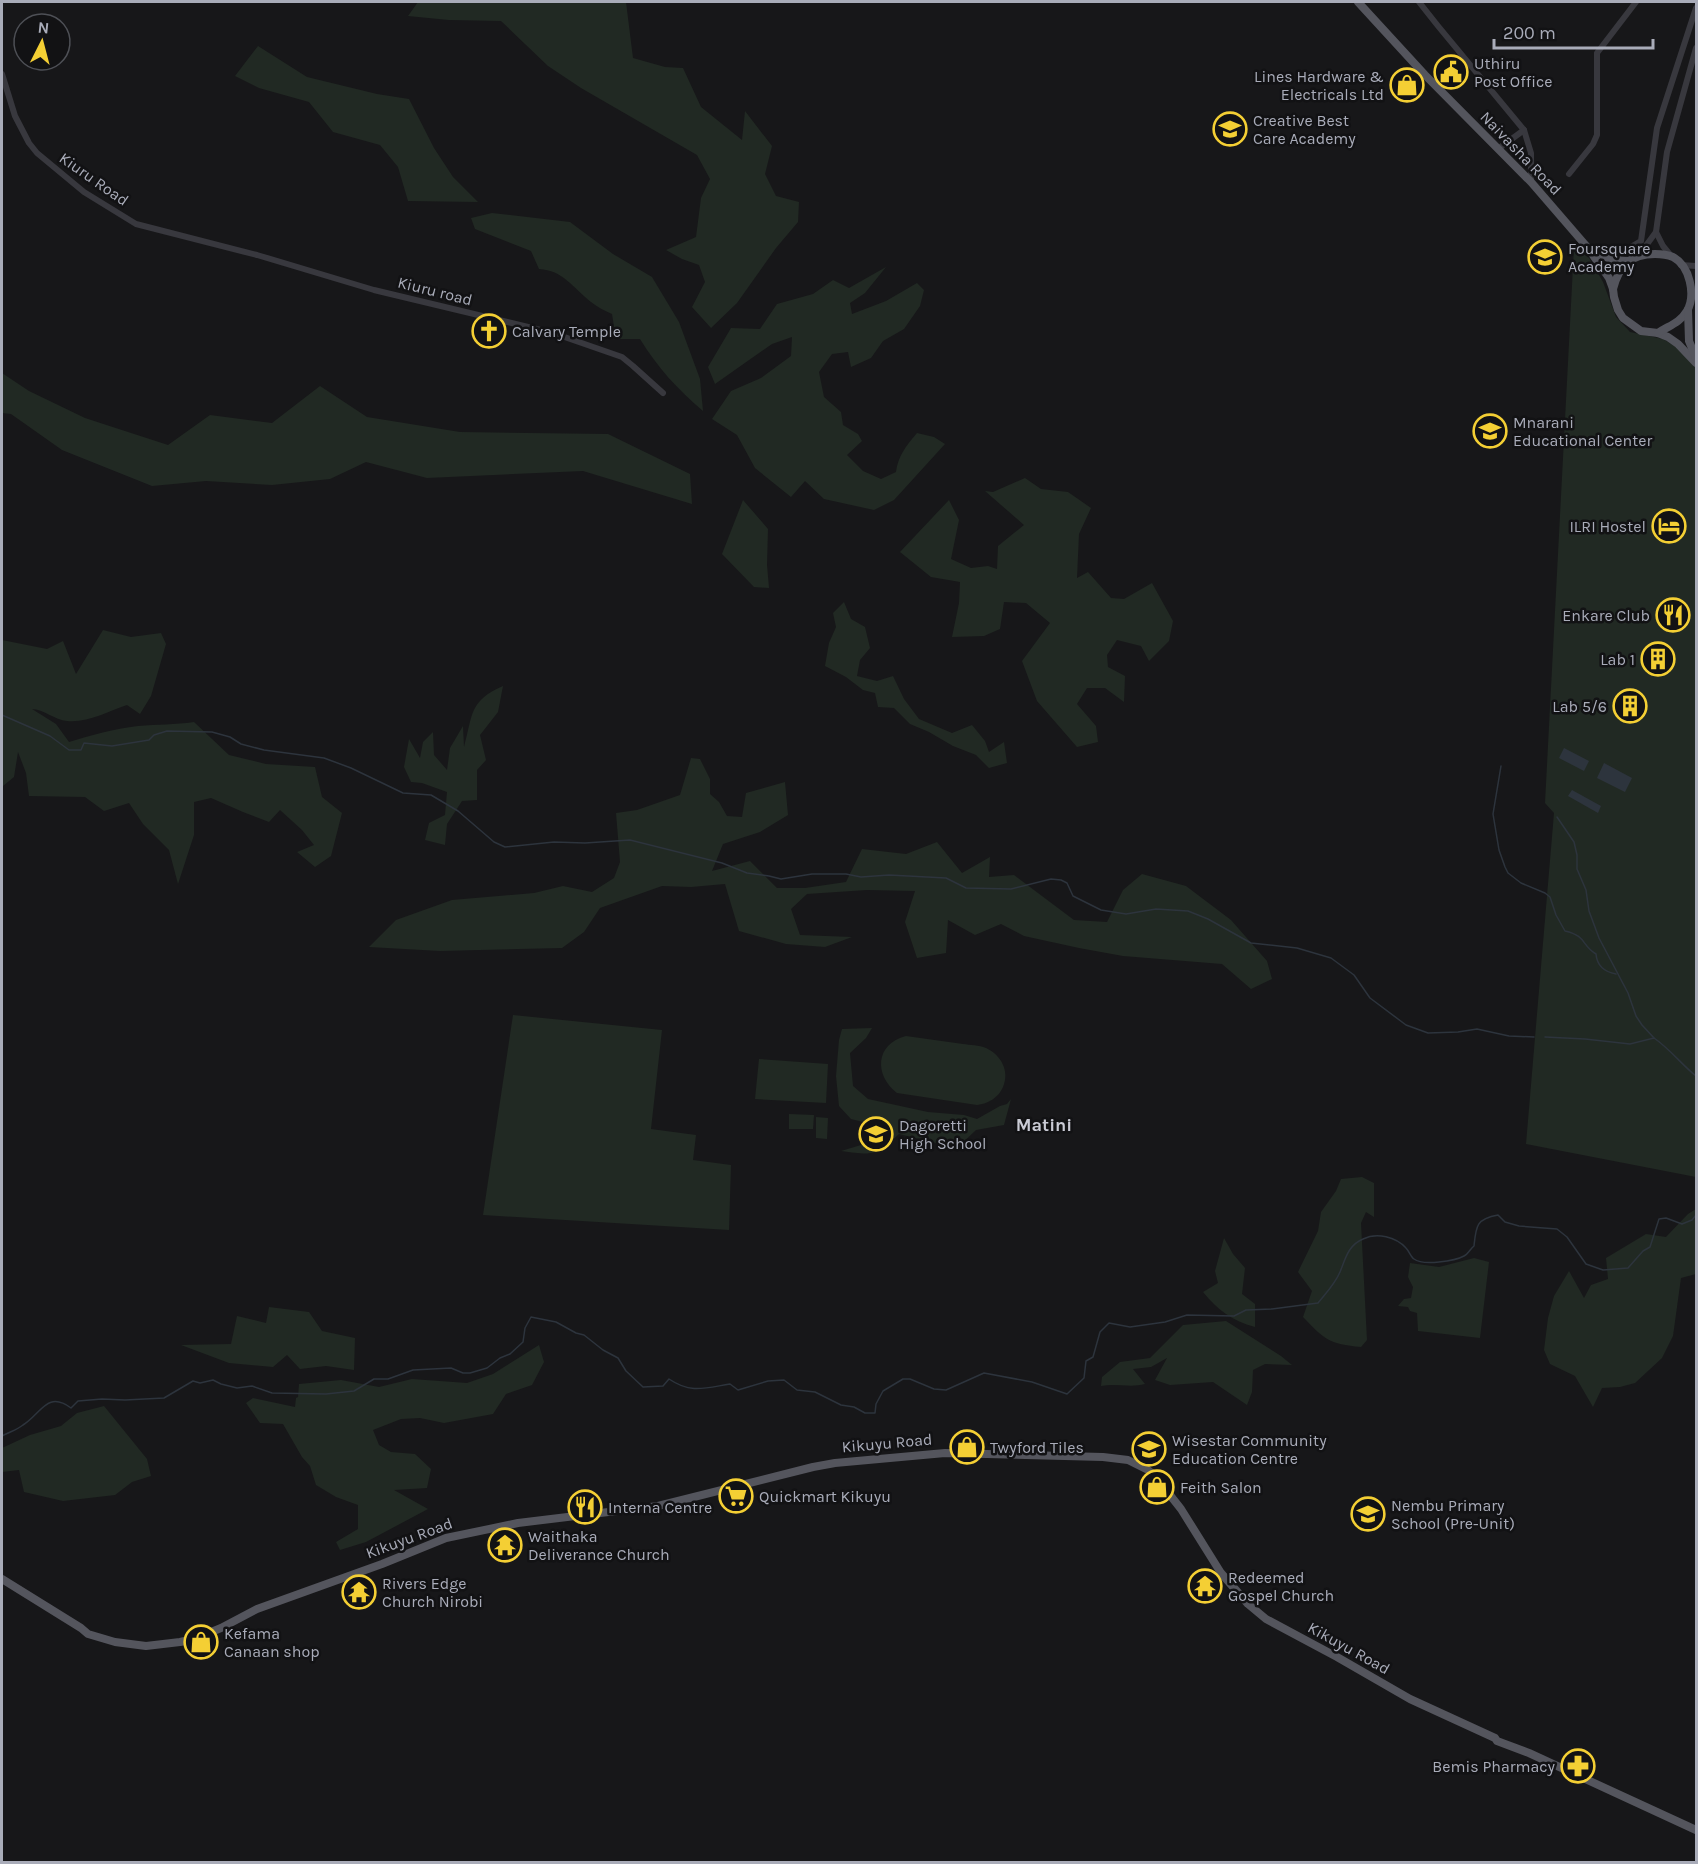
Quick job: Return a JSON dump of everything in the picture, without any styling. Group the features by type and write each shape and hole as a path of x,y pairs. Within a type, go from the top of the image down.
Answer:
{"main road":[{"name":"Naivasha Road","path":"1358,2 1425,75 1531,182 1587,246 1605,271 1613,289"},
{"path":"1587,246 1610,259 1628,261"},
{"path":"1696,358 1689,340 1688,309 1694,289 1682,265 1672,257 1660,254 1644,254 1628,261 1617,276 1613,289 1618,310 1623,318 1641,330 1658,333 1678,344 1696,363"},
{"path":"1658,333 1678,321 1688,309"},
{"name":"Kikuyu Road","path":"2,1579 88,1634 115,1642 146,1646 194,1639 257,1609 446,1538 513,1524 658,1506 813,1467 882,1458 970,1452 1128,1460 1148,1470 1167,1490 1221,1573 1248,1604 1266,1619 1410,1699 1495,1738 1497,1741 1529,1753 1696,1830"}],"street":[{"path":"1419,2 1524,130 1531,153 1531,182"},
{"path":"1569,174 1589,150 1597,135 1597,53 1636,2"},
{"path":"1587,246 1629,248 1641,241 1657,128 1696,8"},
{"path":"1639,256 1656,232 1667,152 1696,48"},
{"name":"Kiuru Road","path":"2,74 15,116 29,143 37,153 84,192 136,224 223,247"},
{"path":"1498,148 1524,130"},
{"path":"1654,150 1667,152"},
{"path":"1656,232 1672,257"},
{"name":"Kiuru road","path":"223,247 374,290 553,333 622,357 663,393"},
{"path":"1682,265 1696,266"}],"shaded area":[{"path":"418,2 626,2 633,58 665,67 683,68 701,107 742,140 745,111 772,146 765,174 776,196 799,202 798,222 776,248 737,303 711,328 692,307 705,282 699,265 666,250 696,237 701,198 710,179 697,155 581,88 548,66 501,21 408,16"},
{"path":"258,46 307,77 377,94 409,99 434,148 453,177 478,202 408,201 398,167 380,145 333,132 309,102 259,88 235,76"},
{"path":"492,213 570,222 613,254 652,277 679,322 700,379 703,411 668,378 640,339 616,339 612,314 593,304 561,276 539,269 531,251 475,229 471,218"},
{"path":"1574,247 1589,258 1603,282 1616,317 1630,332 1663,339 1678,348 1696,368 1696,1177 1526,1144 1554,813 1545,803"},
{"path":"886,267 865,293 850,303 852,314 886,301 917,283 924,290 920,306 904,329 883,341 871,358 851,367 848,352 832,354 819,372 824,397 841,412 843,425 858,434 862,441 847,455 863,471 881,479 896,472 903,451 917,433 934,437 945,444 894,500 874,510 824,499 805,481 791,497 755,468 737,435 712,419 731,391 761,378 791,356 792,337 772,344 715,384 708,367 731,328 760,329 777,304 813,294 833,280 849,288"},
{"path":"2,373 29,391 85,418 168,445 210,415 272,423 320,386 367,417 460,432 608,434 690,474 692,504 583,471 427,478 366,462 330,479 272,485 206,481 152,486 62,450 11,414 2,413"},
{"path":"1025,478 1041,489 1068,492 1091,508 1079,534 1077,578 1088,572 1111,598 1124,599 1152,583 1173,621 1169,641 1149,661 1141,646 1117,640 1107,655 1108,667 1125,676 1124,702 1105,688 1087,688 1077,704 1096,726 1098,742 1077,747 1037,701 1022,661 1050,623 1026,603 1004,602 1000,629 984,636 952,637 959,603 960,582 931,577 900,552 949,500 959,520 951,559 971,568 988,566 997,569 998,546 1024,525 985,491 993,492"},
{"path":"743,500 768,529 769,588 754,587 722,554"},
{"path":"844,602 851,619 865,627 870,648 860,660 857,676 877,681 893,676 904,699 919,719 952,733 972,725 985,741 989,752 1004,742 1007,763 989,768 976,755 910,724 894,708 878,707 875,693 863,690 846,677 825,666 829,643 836,627 833,613"},
{"path":"103,630 131,637 161,633 166,644 151,696 140,714 127,705 90,718 67,721 32,709 56,724 69,742 129,727 194,722 229,755 266,764 315,767 322,797 342,813 331,856 315,867 297,852 314,845 302,830 280,810 269,822 211,798 194,802 194,835 178,884 169,850 143,824 129,803 104,811 85,797 29,796 26,773 18,752 14,777 3,786 2,640 47,649 63,641 76,674"},
{"path":"503,686 498,712 480,735 486,760 477,770 477,800 462,801 447,824 445,845 425,840 429,823 445,815 447,792 422,783 411,782 404,767 409,739 420,758 423,742 433,732 434,755 447,770 450,748 463,726 464,747 471,717 478,703"},
{"path":"1564,748 1589,761 1584,771 1559,758"},
{"path":"691,758 700,759 710,779 710,794 719,802 727,816 742,817 746,793 785,782 788,815 760,832 723,844 712,871 750,861 777,888 805,888 846,882 862,849 906,854 937,842 962,873 990,857 989,877 1014,875 1074,920 1107,922 1123,890 1142,874 1186,886 1231,920 1267,961 1272,979 1251,989 1222,964 1123,956 1024,936 1001,924 975,935 948,920 946,953 917,958 905,922 915,891 867,890 807,894 791,909 800,935 852,937 825,947 786,944 739,931 725,884 691,887 662,886 600,908 584,932 562,948 440,951 369,947 396,920 452,900 534,893 563,886 592,892 614,878 620,862 616,813 637,810 680,795"},
{"path":"1604,763 1632,778 1625,792 1597,778"},
{"path":"1572,790 1601,806 1598,813 1568,796"},
{"path":"513,1015 662,1030 651,1129 696,1135 693,1160 731,1165 729,1230 483,1215"},
{"path":"872,1028 866,1038 850,1053 853,1086 868,1099 928,1112 964,1115 977,1119 1007,1104 1011,1099 1004,1125 976,1130 957,1148 899,1134 873,1153 841,1151 871,1142 871,1124 851,1119 839,1106 836,1076 839,1040 842,1029"},
{"path":"906,1036 986,1048 1000,1059 1005,1069 1005,1081 1001,1091 993,1099 977,1105 897,1093 884,1078 881,1061 888,1046"},
{"path":"759,1059 828,1064 826,1103 755,1099"},
{"path":"789,1114 814,1115 813,1129 789,1129"},
{"path":"816,1117 828,1118 827,1139 816,1138"},
{"path":"1362,1177 1374,1183 1374,1217 1366,1212 1361,1223 1367,1340 1361,1347 1328,1340 1303,1317 1312,1291 1298,1272 1318,1231 1321,1212 1336,1191 1341,1179"},
{"path":"1696,1209 1696,1274 1681,1278 1673,1336 1662,1358 1635,1383 1602,1388 1593,1407 1575,1376 1550,1364 1544,1350 1548,1318 1554,1296 1569,1271 1584,1298 1591,1285 1608,1279 1606,1258 1646,1234 1666,1237 1688,1214"},
{"path":"1224,1238 1233,1254 1245,1268 1242,1294 1255,1304 1255,1327 1239,1322 1226,1314 1203,1292 1218,1283 1215,1271"},
{"path":"1474,1258 1489,1262 1480,1338 1418,1331 1417,1313 1410,1311 1408,1307 1398,1306 1404,1299 1411,1298 1413,1287 1408,1277 1410,1263 1439,1267"},
{"path":"269,1307 309,1312 322,1331 355,1338 354,1370 326,1366 300,1369 287,1355 273,1367 229,1363 181,1345 231,1344 237,1316 266,1323"},
{"path":"1226,1321 1292,1365 1265,1364 1253,1370 1252,1392 1247,1405 1213,1382 1170,1385 1155,1380 1167,1358 1151,1367 1133,1369 1145,1384 1101,1386 1102,1377 1120,1362 1150,1358 1183,1325"},
{"path":"539,1345 544,1362 532,1385 506,1394 493,1414 444,1423 420,1418 401,1419 373,1430 379,1445 391,1452 415,1454 431,1469 427,1488 394,1490 428,1509 366,1542 340,1550 336,1542 358,1529 358,1505 336,1497 316,1485 310,1466 302,1457 283,1424 260,1423 246,1403 253,1398 295,1407 299,1384 341,1380 379,1387 412,1379 467,1383 493,1374"},
{"path":"104,1406 147,1459 151,1476 132,1482 115,1495 63,1501 24,1492 19,1470 2,1472 2,1448 30,1435 61,1426 77,1413"}],"waterway":[{"path":"2,715 50,736 69,750 81,750 84,743 112,746 149,740 154,735 167,731 212,732 230,737 241,744 264,750 324,758 403,793 431,795 458,811 494,842 505,847 554,842 585,843 630,840 722,863 747,873 781,879 812,874 846,874 861,877 889,875 946,878 966,888 1011,889 1051,879 1061,880 1067,883 1073,896 1101,910 1126,914 1156,909 1188,911 1208,919 1251,943 1297,948 1331,958 1354,975 1370,998 1406,1025 1428,1033 1477,1029 1509,1036 1534,1037"},
{"path":"1501,766 1493,814 1499,850 1508,873 1521,883 1550,897 1565,931 1581,938 1596,954 1602,968 1616,974"},
{"path":"1557,817 1574,842 1577,869 1586,890 1589,911 1599,938 1628,993 1636,1016 1654,1038"},
{"path":"1545,1037 1630,1044 1654,1038 1696,1076"},
{"path":"2,1436 21,1427 50,1403 63,1403 71,1408 78,1401 164,1398 193,1381 200,1383 213,1380 237,1388 252,1386 272,1393 326,1394 354,1391 374,1379 388,1379 413,1370 451,1368 470,1373 487,1368 510,1354 523,1342 525,1328 531,1317 556,1322 584,1335 618,1358 626,1371 643,1387 663,1386 669,1379 684,1387 706,1388 730,1384 738,1390 768,1381 784,1380 797,1390 815,1392 841,1405 854,1407 865,1413 875,1413 876,1404 883,1391 903,1379 910,1379 934,1389 946,1390 984,1373 1032,1382 1067,1394 1084,1378 1086,1361 1093,1357 1100,1332 1109,1323 1130,1327 1165,1322 1187,1315 1234,1316 1246,1310 1318,1303 1336,1280 1350,1249 1368,1237 1380,1236 1397,1241 1418,1261 1447,1261 1467,1254 1474,1246 1478,1224 1498,1215 1505,1222 1519,1226 1557,1229 1567,1237 1586,1264 1603,1270 1628,1268 1643,1251 1650,1247 1659,1219 1666,1218 1682,1224 1692,1220 1696,1215"}],"place":[{"name":"Uthiru Post Office","path":"1451,72"},
{"name":"Lines Hardware & Electricals Ltd","path":"1407,85"},
{"name":"Creative Best Care Academy","path":"1230,129"},
{"name":"Foursquare Academy","path":"1545,257"},
{"name":"Calvary Temple","path":"489,331"},
{"name":"Mnarani Educational Center","path":"1490,431"},
{"name":"ILRI Hostel","path":"1669,526"},
{"name":"Enkare Club","path":"1673,615"},
{"name":"Lab 1","path":"1658,659"},
{"name":"Lab 5/6","path":"1630,706"},
{"name":"Dagoretti High School","path":"876,1134"},
{"name":"Twyford Tiles","path":"967,1447"},
{"name":"Wisestar Community Education Centre","path":"1149,1449"},
{"name":"Feith Salon","path":"1157,1487"},
{"name":"Quickmart Kikuyu","path":"736,1496"},
{"name":"Interna Centre","path":"585,1507"},
{"name":"Nembu Primary School (Pre-Unit)","path":"1368,1514"},
{"name":"Waithaka Deliverance Church","path":"505,1545"},
{"name":"Redeemed Gospel Church","path":"1205,1586"},
{"name":"Rivers Edge Church Nirobi","path":"359,1592"},
{"name":"Kefama Canaan shop","path":"201,1642"},
{"name":"Bemis Pharmacy","path":"1578,1766"}],"district":[{"name":"Matini","path":"1044,1125"}]}
